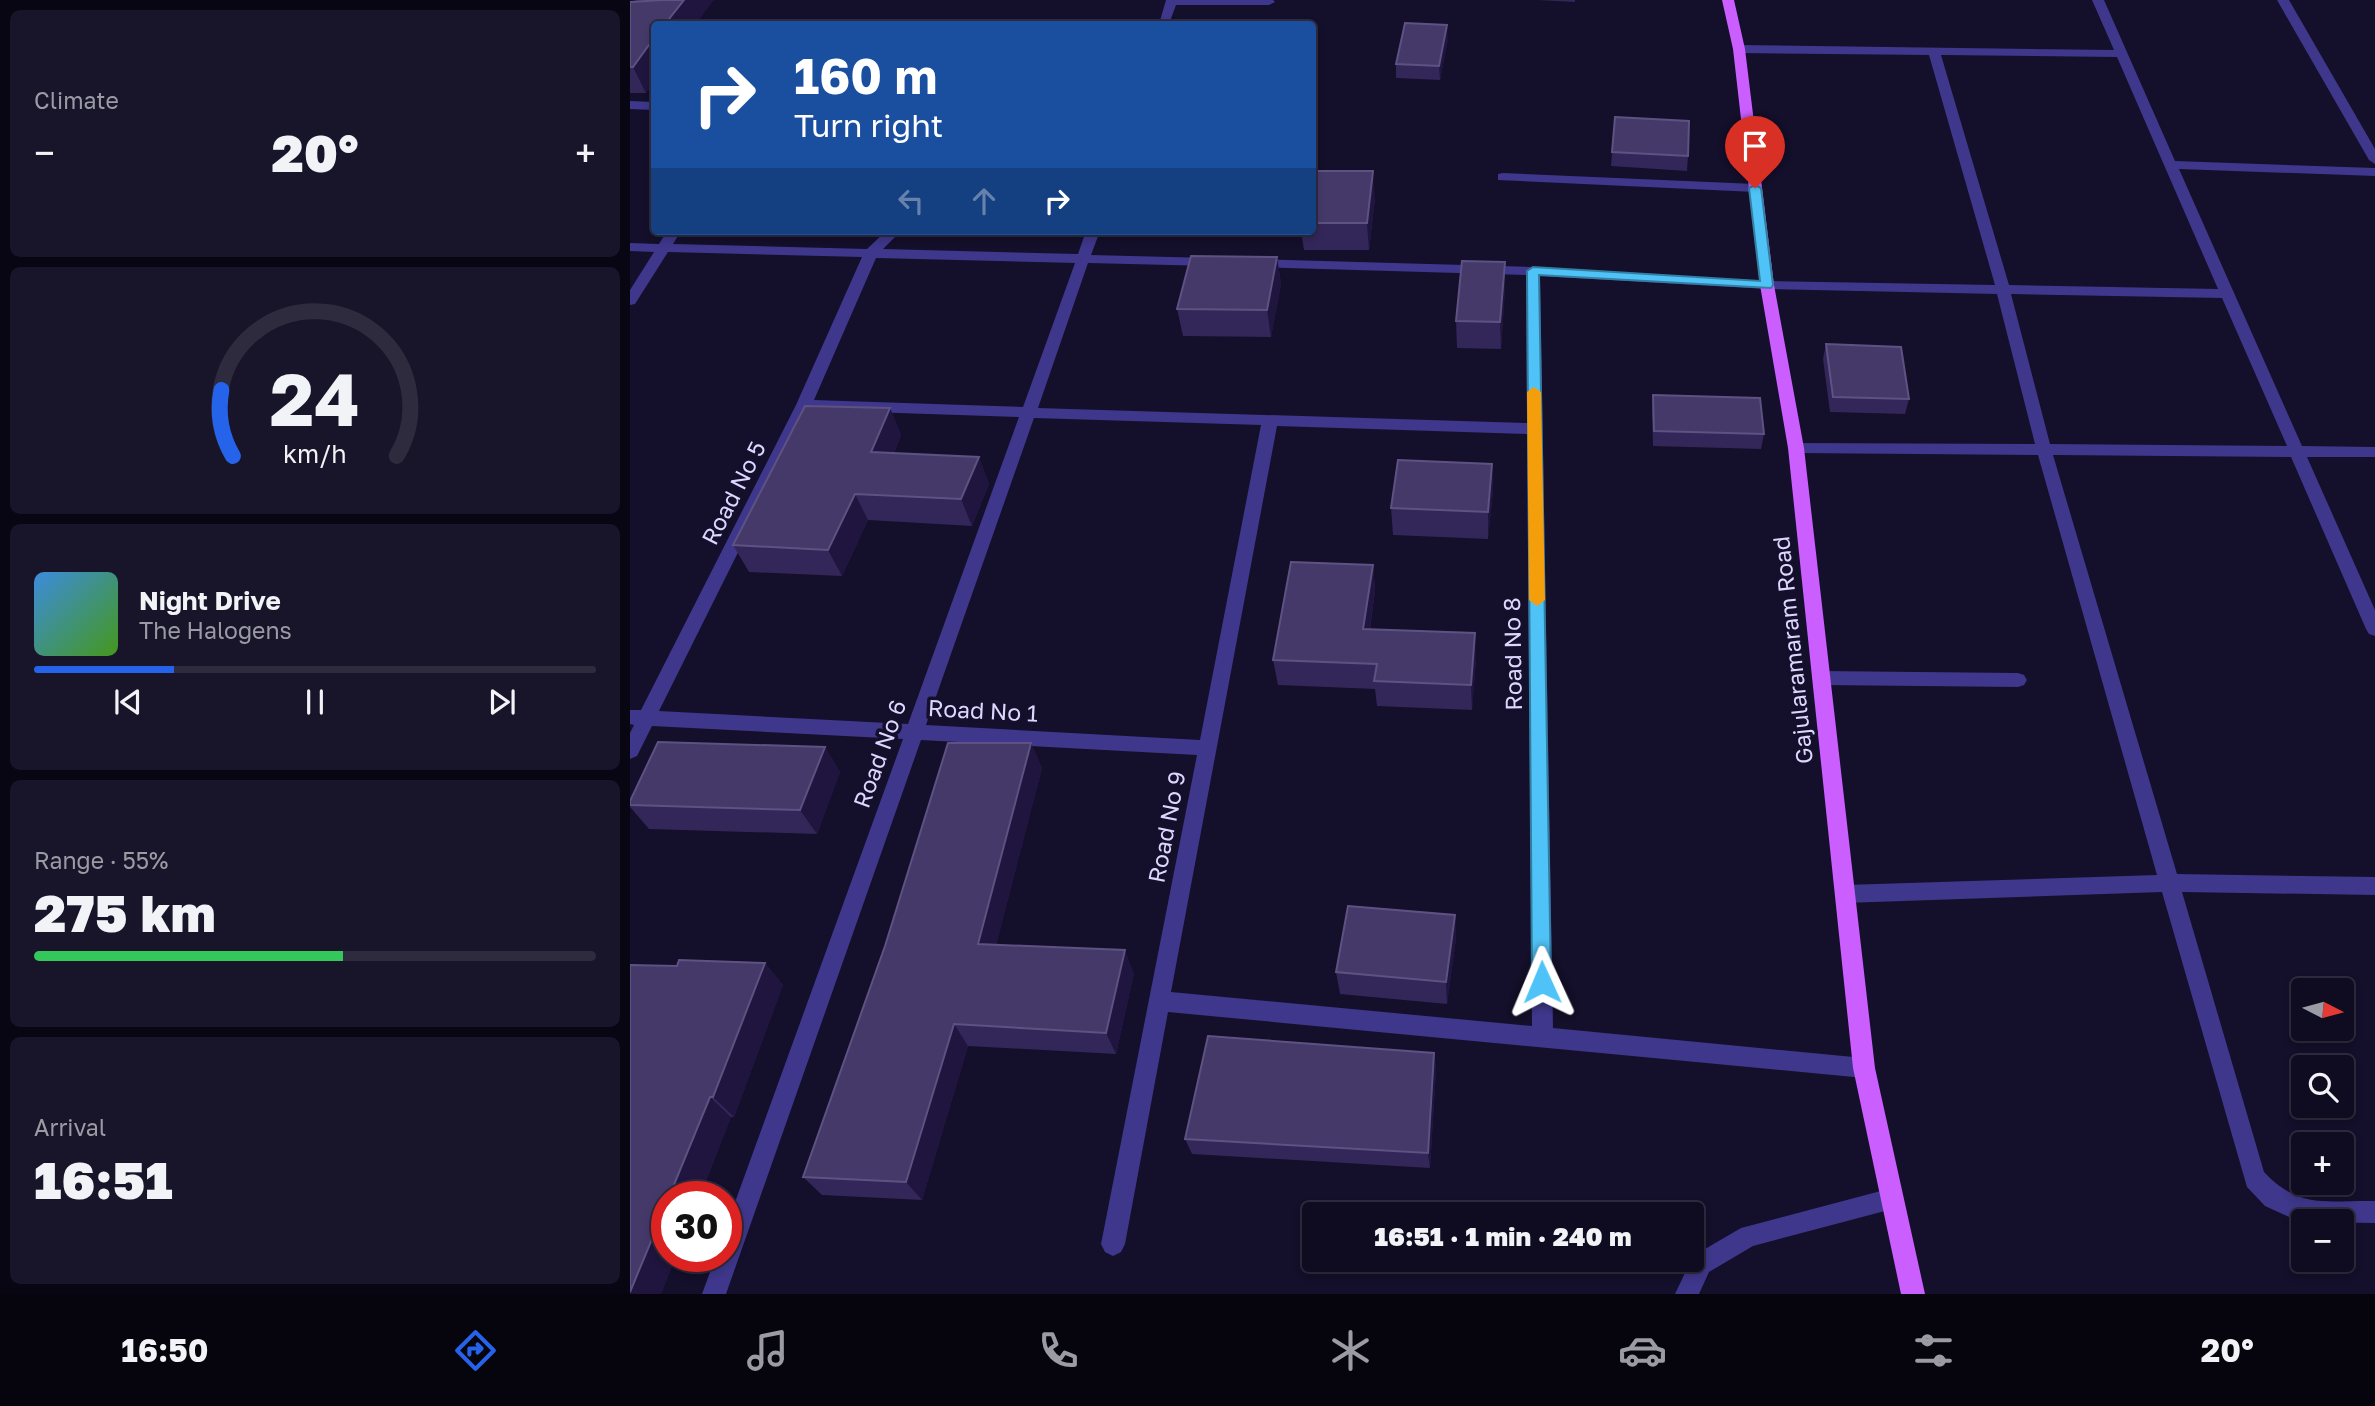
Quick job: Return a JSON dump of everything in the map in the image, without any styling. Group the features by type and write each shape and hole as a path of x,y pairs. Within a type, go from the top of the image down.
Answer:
{"main road":[{"name":"Gajularamaram Road","path":"1728,0 1739,49 1767,285 1796,448 1864,1068 1913,1294"}],"street":[{"path":"2098,0 2225,294 2375,629"},
{"path":"2283,0 2375,160"},
{"path":"1165,21 1171,1 1269,2"},
{"path":"1739,49 2121,54"},
{"path":"1934,52 2004,290 2044,450 2255,1179 2273,1198 2300,1211 2375,1212"},
{"path":"630,105 651,106"},
{"path":"2170,165 2375,172"},
{"path":"1503,177 1755,188"},
{"path":"630,301 672,235"},
{"path":"871,253 890,235"},
{"name":"Road No 6","path":"714,1294 1092,235"},
{"path":"630,247 1220,262"},
{"name":"Road No 5","path":"630,751 638,717 804,405 871,253"},
{"path":"1247,263 1533,271 1767,285 2225,294"},
{"name":"Road No 8","path":"1533,271 1543,1037"},
{"path":"804,405 1535,429"},
{"name":"Road No 9","path":"1113,1244 1270,420"},
{"path":"1796,448 2375,452"},
{"path":"1821,678 2018,680"},
{"name":"Road No 1","path":"638,717 1207,748"},
{"path":"1845,894 2169,883 2375,886"},
{"path":"1159,1002 1864,1068"},
{"path":"1687,1294 1701,1264 1749,1236 1892,1199"}],"building":[{"path":"684,0 667,21 651,21 651,42 633,67 630,67 630,2"},
{"path":"1405,23 1447,25 1439,66 1396,64"},
{"path":"1615,117 1689,121 1688,156 1612,152"},
{"path":"1316,171 1373,171 1367,223 1316,223"},
{"path":"1191,256 1277,257 1267,310 1177,309"},
{"path":"1462,261 1505,262 1500,322 1456,321"},
{"path":"1826,344 1901,347 1909,399 1833,397"},
{"path":"1653,395 1760,398 1764,434 1654,431"},
{"path":"805,406 890,408 871,452 979,457 961,499 855,494 828,550 733,545"},
{"path":"1398,460 1492,464 1488,512 1391,508"},
{"path":"1291,562 1373,565 1363,629 1475,633 1471,685 1374,681 1377,664 1273,660"},
{"path":"658,742 825,747 800,810 630,805"},
{"path":"948,743 1031,743 978,944 1125,950 1106,1033 954,1024 906,1182 803,1177 885,946"},
{"path":"1348,906 1455,915 1446,982 1336,972"},
{"path":"679,960 765,963 713,1097 710,1097 676,1181 651,1181 651,1241 630,1292 630,965 677,966"},
{"path":"1208,1036 1434,1053 1428,1153 1185,1139"}],"slow traffic":[{"path":"1534,392 1537,600"}],"route":[{"path":"1542,982 1533,271 1767,285 1755,188"}]}
